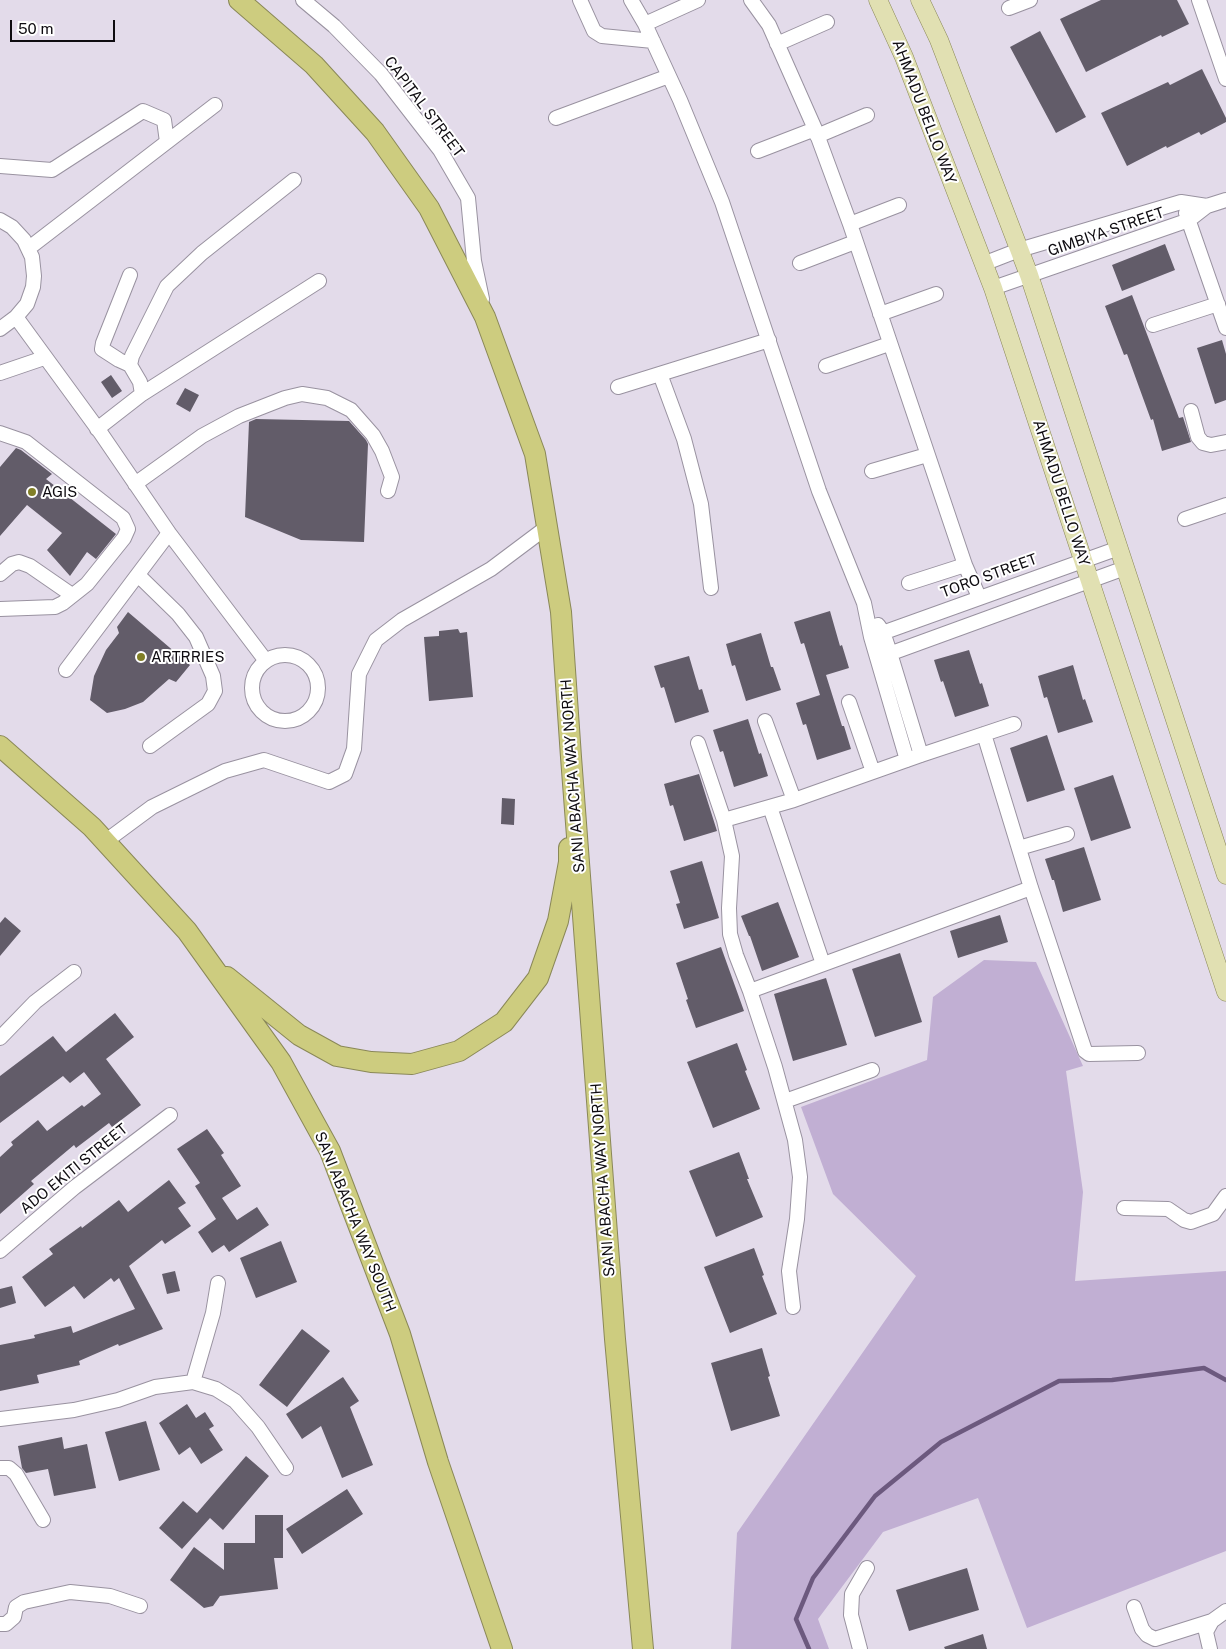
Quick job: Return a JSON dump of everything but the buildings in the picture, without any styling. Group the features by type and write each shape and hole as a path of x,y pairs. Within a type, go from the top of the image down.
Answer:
{"highway":[{"name":"SANI ABACHA WAY NORTH","path":"239,0 314,65 375,132 429,208 485,317 535,454 561,612 615,1339 643,1649"},
{"name":"SANI ABACHA WAY SOUTH","path":"0,746 92,827 187,931 281,1062 330,1151 400,1334 438,1462 502,1649"},
{"path":"210,963 299,1035 337,1056 371,1062 412,1064 460,1051 504,1022 538,978 558,921 568,862 571,757"}],"main road":[{"name":"AHMADU BELLO WAY","path":"878,0 904,57 993,288 1226,992"},
{"path":"920,0 939,40 1029,275 1226,875"}],"street":[{"name":"CAPITAL STREET","path":"303,0 334,26 381,74 440,150 468,198 474,261 485,317"},
{"path":"580,0 594,31 602,36 653,41"},
{"path":"631,0 645,24 669,76 722,202 770,340 819,491 877,634 922,755"},
{"path":"645,24 698,0"},
{"path":"751,0 769,24 816,133 850,224 965,565 979,597"},
{"path":"1009,8 1030,0"},
{"path":"1198,0 1226,79"},
{"path":"777,44 827,22"},
{"path":"556,118 669,76"},
{"path":"28,248 215,105"},
{"path":"0,166 52,170 144,111 164,120 167,142"},
{"path":"758,151 866,115"},
{"path":"130,365 132,356 167,286 202,253 294,180"},
{"name":"GIMBIYA STREET","path":"993,288 1189,220 1206,206 1226,200"},
{"path":"983,264 1019,250 1181,202 1206,206"},
{"path":"1181,202 1226,328"},
{"path":"850,224 900,205"},
{"path":"0,220 12,227 24,240 34,266 33,287 27,304 16,318 0,328"},
{"path":"800,263 855,242"},
{"path":"130,275 102,343 102,350 130,365 140,382 142,394"},
{"path":"97,429 142,394 319,281"},
{"path":"880,314 936,294"},
{"path":"1152,326 1218,304"},
{"path":"16,318 97,429 170,534 266,661"},
{"path":"618,387 770,340"},
{"path":"826,366 889,344"},
{"path":"0,373 44,358"},
{"path":"660,374 684,439 701,504 711,588"},
{"path":"135,484 202,436 239,416 285,398 302,394 326,398 351,410 374,434 392,477 388,491"},
{"path":"1191,411 1198,437 1204,443 1211,445 1226,442"},
{"path":"0,433 26,442 123,518 127,523 128,529 124,538 87,584 55,607 0,610"},
{"path":"872,471 927,455"},
{"path":"1185,519 1226,505"},
{"path":"106,841 152,807 226,771 264,760 329,782 345,774 354,749 360,674 376,640 402,620 491,569 547,527"},
{"path":"66,670 170,534"},
{"name":"TORO STREET","path":"877,634 1119,548"},
{"path":"0,574 12,564 19,562 30,566 72,595"},
{"path":"909,583 965,565"},
{"path":"884,656 1125,568"},
{"path":"138,576 178,614 196,637 213,676 215,691 208,704 150,746"},
{"path":"276,656 294,656 308,664 315,673 318,684 318,696 313,706 305,715 294,720 284,721 274,719 258,707 252,688 256,673 266,661 276,656"},
{"path":"884,656 907,760"},
{"path":"849,702 873,772"},
{"path":"765,721 794,800"},
{"path":"724,820 770,808 1014,724"},
{"path":"984,734 1031,888 1085,1050 1089,1054 1138,1053"},
{"path":"698,744 724,820 732,856 728,908 730,934 785,1101 795,1140 800,1177 797,1219 789,1271 793,1307"},
{"path":"770,808 823,964"},
{"path":"1019,848 1067,834"},
{"path":"750,991 1031,888"},
{"path":"0,1038 35,1002 74,972"},
{"path":"785,1101 872,1070"},
{"name":"ADO EKITI STREET","path":"0,1251 75,1186 170,1115"},
{"path":"1124,1208 1168,1209 1184,1220 1191,1222 1213,1214 1226,1196"},
{"path":"193,1382 213,1313 218,1284"},
{"path":"0,1419 74,1410 118,1400 155,1388 193,1382 216,1389 235,1401 258,1427 286,1468"},
{"path":"0,1468 9,1468 16,1474 43,1520"},
{"path":"860,1649 851,1615 852,1594 867,1568"},
{"path":"0,1624 6,1624 14,1617 16,1607 24,1602 70,1592 110,1596 140,1606"},
{"path":"1134,1607 1142,1628 1147,1635 1155,1639 1212,1621 1226,1611"},
{"path":"1210,1649 1206,1632 1212,1621"}],"shaded area":[{"path":"984,960 1036,962 1083,1066 1066,1071 1083,1192 1075,1281 1226,1271 1226,1551 1027,1628 978,1498 883,1532 818,1619 829,1649 731,1649 737,1533 916,1276 833,1194 801,1107 927,1060 933,997"}],"waterway":[{"path":"809,1649 796,1619 813,1578 875,1496 941,1442 1059,1381 1112,1380 1204,1368 1226,1380"}],"place":[{"name":"AGIS","path":"32,492"},
{"name":"ARTRRIES","path":"141,657"}]}
